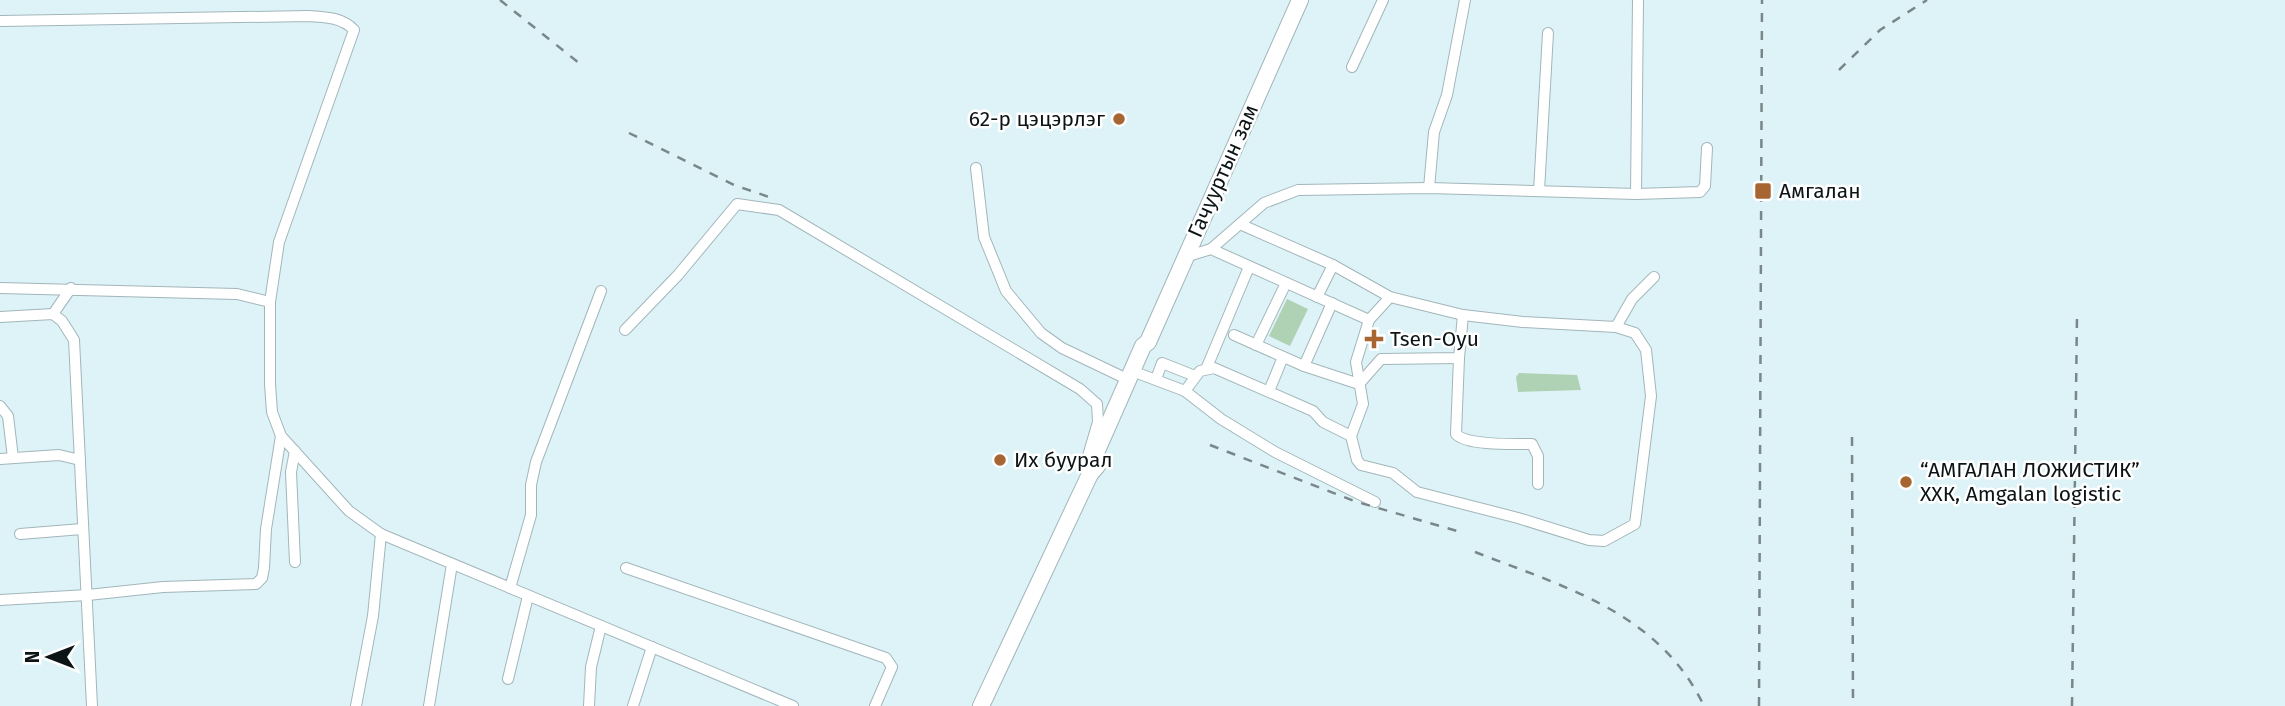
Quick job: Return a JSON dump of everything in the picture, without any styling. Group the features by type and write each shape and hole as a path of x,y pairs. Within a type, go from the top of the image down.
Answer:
{"highway":[{"name":"Гачууртын зам","path":"981,706 1087,472 1135,377 1143,346 1148,342 1300,0"}],"street":[{"path":"1352,67 1383,0"},
{"path":"1429,188 1434,132 1447,95 1465,0"},
{"path":"1636,194 1638,0"},
{"path":"0,21 308,16 333,18 349,25 354,30 279,242 270,302 270,384 272,412 281,436 349,511 381,534 652,647 765,701 793,706"},
{"path":"1539,191 1548,33"},
{"path":"1185,257 1210,249 1242,225 1264,203 1298,190 1429,188 1636,194 1704,191 1707,148"},
{"path":"976,168 984,237 1006,291 1041,333 1062,348 1135,377 1156,379 1185,391 1221,419 1275,452 1375,502"},
{"path":"625,330 678,275 737,204 779,210 1080,389 1097,404 1098,422 1087,472"},
{"path":"1242,225 1333,265 1390,297 1463,315 1523,322 1616,327 1635,333 1642,341 1650,372 1651,396 1637,517 1629,529 1604,541 1589,540 1518,517 1417,492 1393,473 1361,464 1357,460 1351,436 1363,404 1356,362 1369,320 1390,297"},
{"path":"1210,249 1369,320"},
{"path":"1317,297 1333,265"},
{"path":"1185,391 1195,376 1208,367 1249,267"},
{"path":"1616,327 1632,299 1654,277"},
{"path":"1256,345 1286,283"},
{"path":"0,288 237,294 270,302"},
{"path":"43,288 69,329 75,346 92,706"},
{"path":"0,317 55,310 71,288"},
{"path":"510,588 531,515 531,485 536,462 601,291"},
{"path":"1304,366 1332,303"},
{"path":"1463,315 1456,434 1461,439 1472,441 1532,444 1538,456 1538,484"},
{"path":"1234,335 1304,366 1359,384"},
{"path":"1269,391 1283,357"},
{"path":"1359,384 1381,359 1459,358"},
{"path":"1156,379 1162,363 1195,376"},
{"path":"1208,367 1313,411 1323,422 1351,436"},
{"path":"0,405 8,416 13,458"},
{"path":"0,600 163,587 251,584 260,581 281,436"},
{"path":"295,451 291,472 295,562"},
{"path":"0,459 59,455 80,460"},
{"path":"20,534 82,529"},
{"path":"356,706 373,616 381,534"},
{"path":"429,706 452,564"},
{"path":"626,568 886,658 892,667 875,706"},
{"path":"508,679 528,596"},
{"path":"589,706 591,667 601,626"},
{"path":"633,706 652,647"}],"green space":[{"path":"1287,299 1308,309 1290,346 1269,336"},
{"path":"1519,373 1577,375 1581,390 1518,392 1516,377"}],"railway":[{"path":"500,0 579,63"},
{"path":"1759,706 1762,0"},
{"path":"1839,70 1880,30 1927,0"},
{"path":"629,133 734,185 772,198"},
{"path":"2072,706 2077,315"},
{"path":"1852,437 1853,706"},
{"path":"1210,445 1354,501 1464,533"},
{"path":"1475,552 1575,591 1635,625 1662,647 1685,674 1704,706"}],"place":[{"name":"62-р цэцэрлэг","path":"1119,119"},
{"name":"Амгалан","path":"1763,191"},
{"name":"Tsen-Oyu","path":"1374,339"},
{"name":"Их буурал","path":"1000,460"},
{"name":"“АМГАЛАН ЛОЖИСТИК” ХХК, Amgalan logistic","path":"1906,482"}]}
